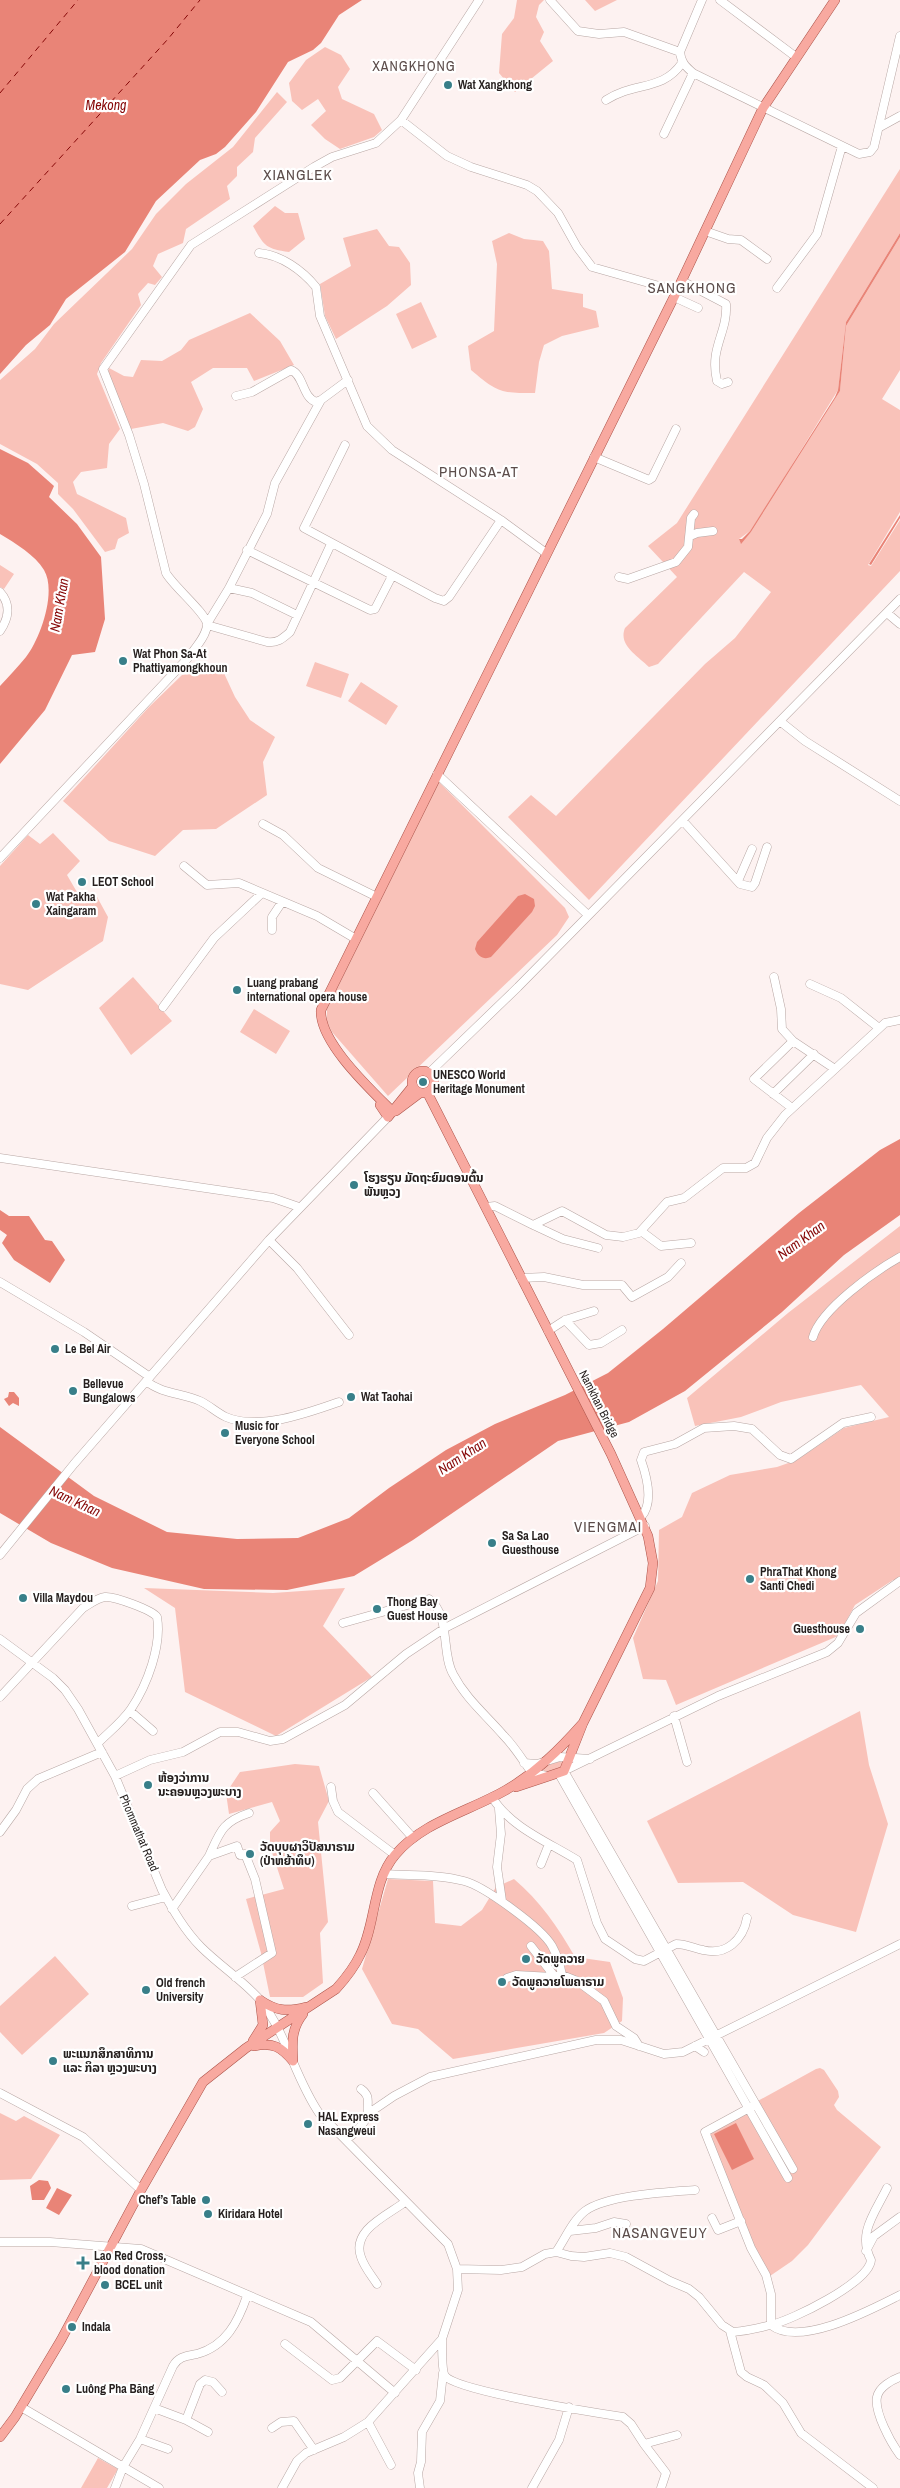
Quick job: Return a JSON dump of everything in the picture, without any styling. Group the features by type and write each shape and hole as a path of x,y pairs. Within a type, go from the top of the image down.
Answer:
{"main road":[{"path":"391,1115 330,1041 320,1018 321,1010 594,456 676,294 763,108 834,0"},
{"path":"391,1115 423,1093 433,1085 429,1073 423,1071 415,1074 412,1080 413,1086 423,1093"},
{"path":"391,1115 413,1086"},
{"name":"Namkhan Bridge","path":"423,1093 486,1207 611,1454 645,1526 653,1563 650,1588 583,1722"},
{"path":"506,1790 559,1774 570,1757 583,1722"},
{"path":"246,2048 336,1989 360,1955 384,1874 395,1855 413,1838 506,1790 532,1773 548,1761 583,1722"},
{"path":"260,2000 270,2008 282,2011 312,2005"},
{"path":"0,2437 21,2407 203,2082 258,2037 263,2025 260,2000"},
{"path":"293,2061 292,2041 294,2027 312,2005"},
{"path":"246,2048 272,2044 282,2049 293,2061"}],"street":[{"path":"207,625 204,618 173,585 166,573 132,443 103,369 191,246 314,167 332,157 376,143 401,120 479,0"},
{"path":"550,0 578,31 599,34 624,32 680,52"},
{"path":"702,0 680,52 682,63 693,73 859,154 870,152 880,127 900,36"},
{"path":"720,0 796,57"},
{"path":"606,100 619,92 653,85 669,78 682,63"},
{"path":"664,134 693,73"},
{"path":"880,127 900,116"},
{"path":"401,120 447,156 472,167 527,185 537,191 558,213 577,247 592,267 676,294 698,308"},
{"path":"777,288 817,234 842,146"},
{"path":"705,231 728,239 741,240 767,259"},
{"path":"260,253 271,254 290,265 316,287 320,316 367,426 376,436 392,450 501,520 546,553"},
{"path":"682,280 726,304 726,316 714,359 717,381 722,384 728,382"},
{"path":"236,396 252,392 291,370 297,374 309,398 316,402 348,380"},
{"path":"0,858 188,658 200,642 207,625 229,588 267,514 275,483 320,400"},
{"path":"594,456 649,480 652,478 676,429"},
{"path":"346,445 304,526 306,530 441,601 447,600 501,520"},
{"path":"619,577 628,579 676,562 688,547 694,514"},
{"path":"690,536 697,533 714,531"},
{"path":"207,625 276,643 290,632 312,582 332,544"},
{"path":"247,550 372,610 392,576"},
{"path":"229,588 252,593 297,616"},
{"path":"0,592 8,605 8,613 0,631"},
{"path":"429,1073 683,821 900,600"},
{"path":"887,613 900,624"},
{"path":"781,722 805,741 900,801"},
{"path":"437,774 588,915"},
{"path":"683,821 741,886 752,887 767,847"},
{"path":"264,824 283,835 318,868 377,897"},
{"path":"738,881 752,849"},
{"path":"184,866 207,885 239,883 261,894 317,916 356,938"},
{"path":"163,1008 214,938 261,894"},
{"path":"272,930 272,917 282,902"},
{"path":"774,977 779,996 782,1029 793,1041 835,1068"},
{"path":"810,984 841,998 879,1028"},
{"path":"532,1225 562,1211 606,1235 623,1237 640,1231 668,1202 684,1198 723,1168 746,1168 755,1163 767,1138 792,1108 885,1022 900,1020"},
{"path":"792,1108 754,1079 793,1041"},
{"path":"773,1094 814,1054"},
{"path":"0,1555 74,1464 298,1207 391,1115"},
{"path":"0,1158 273,1198 298,1207"},
{"path":"486,1207 495,1206 563,1239 598,1248"},
{"path":"640,1231 661,1246 691,1243"},
{"path":"269,1240 297,1268 349,1335"},
{"path":"813,1337 816,1326 840,1301 884,1266 900,1257"},
{"path":"521,1278 544,1277 583,1285 622,1285 632,1297 668,1277 682,1263"},
{"path":"0,1282 84,1332 148,1379 155,1388 200,1401 226,1417 241,1421 293,1417 339,1402"},
{"path":"548,1331 565,1320 594,1311"},
{"path":"565,1320 589,1345 601,1343 622,1330"},
{"path":"641,1517 648,1507 647,1475 641,1460 644,1452 675,1444 704,1428 734,1426 752,1429 780,1455 791,1459 843,1423 871,1417"},
{"path":"115,1776 150,1760 183,1752 220,1732 238,1732 270,1741 283,1739 345,1705 406,1654 445,1628 645,1526"},
{"path":"343,1623 428,1599 445,1628 447,1655 452,1673 474,1705 504,1735 532,1773 543,1776 559,1774 674,1716 826,1652 838,1643 856,1612 900,1581"},
{"path":"0,1697 84,1608 99,1598 108,1597 151,1611 158,1619 157,1644 141,1691 130,1711 98,1743"},
{"name":"Phommathat Road","path":"0,1639 34,1662 65,1690 98,1743 115,1776 172,1908 200,1946 260,2000 279,2028 307,2095 319,2113 448,2244 457,2269"},
{"path":"130,1711 153,1731"},
{"path":"674,1716 687,1762"},
{"path":"0,1832 16,1810 27,1789 38,1779 102,1752"},
{"path":"524,1763 532,1764 560,1757 590,1759"},
{"path":"559,1774 663,1951 751,2107 788,2178"},
{"path":"331,1787 338,1812 395,1855"},
{"path":"373,1793 413,1838"},
{"path":"492,1797 499,1809 549,1844 577,1860 596,1923 605,1939 640,1962 676,1944 708,1951 724,1949 736,1942 741,1936 747,1918"},
{"path":"499,1809 501,1834 497,1867 502,1901"},
{"path":"172,1908 209,1856 219,1834 232,1819 249,1813"},
{"path":"541,1864 549,1844"},
{"path":"209,1856 237,1846 240,1855 245,1854 255,1879 272,1948 270,1956 235,1977"},
{"path":"384,1874 432,1876 466,1881 502,1901 536,1927 552,1945 560,1963 558,1976"},
{"path":"132,1906 166,1897"},
{"path":"346,2140 357,2131 368,2115 394,2096 437,2075 596,2040 621,2040 664,2054 683,2052 900,1944"},
{"path":"531,1946 558,1976"},
{"path":"507,1978 534,1975 558,1976 577,1981 604,2001 616,2026 634,2038 639,2046"},
{"path":"695,2046 704,2052"},
{"path":"361,2089 368,2094 368,2115"},
{"path":"0,2093 83,2137 141,2190"},
{"path":"751,2107 793,2169"},
{"path":"751,2107 705,2132 769,2286 772,2325"},
{"path":"420,2488 418,2473 421,2462 422,2432 440,2401 443,2373 442,2339 458,2290 457,2269 501,2270 522,2268 545,2254 556,2252 584,2257 610,2253 626,2257 689,2289 699,2297 722,2325 735,2332 772,2325 825,2300 850,2285 867,2271 871,2265 866,2251 864,2236 887,2188"},
{"path":"556,2252 586,2211 602,2204 655,2192 695,2190"},
{"path":"377,2284 361,2258 358,2246 368,2228 405,2202"},
{"path":"866,2251 874,2236 900,2217"},
{"path":"712,2218 718,2230 741,2221"},
{"path":"570,2231 596,2228 614,2222 626,2224"},
{"path":"0,2242 50,2242 141,2249 247,2296 297,2314 311,2322 395,2393"},
{"path":"772,2325 789,2330 824,2328 862,2314 900,2295"},
{"path":"115,2488 123,2467 140,2439 175,2362 184,2356 210,2348 230,2333 239,2318 247,2296"},
{"path":"730,2331 741,2372 747,2378 764,2385 783,2403 801,2433 873,2488"},
{"path":"282,2488 297,2461 314,2450 344,2437 368,2422 442,2339"},
{"path":"285,2344 332,2380 340,2378 377,2341 416,2370"},
{"path":"443,2373 448,2379 474,2388 623,2417 631,2424 666,2473 660,2488"},
{"path":"900,2377 879,2390 876,2398 889,2439 900,2455"},
{"path":"186,2420 200,2384 205,2380 213,2382 222,2392"},
{"path":"21,2407 159,2488"},
{"path":"532,2488 559,2440 569,2407"},
{"path":"154,2408 186,2420 208,2432"},
{"path":"272,2428 281,2422 294,2421 314,2450"},
{"path":"368,2422 391,2466"},
{"path":"644,2444 677,2435"},
{"path":"140,2439 168,2449"}],"shaded area":[{"path":"517,0 544,0 539,5 536,17 544,32 540,41 553,61 515,92 499,73 502,34 514,18"},
{"path":"585,0 617,0 595,11"},
{"path":"325,47 341,55 350,69 338,87 342,99 374,114 382,130 374,137 340,149 325,139 311,125 326,111 318,99 302,110 292,101 289,83 306,60"},
{"path":"277,92 287,102 255,138 253,152 237,167 237,176 227,186 230,199 186,229 183,243 158,254 153,266 162,277 155,285 148,283 138,294 141,305 101,363 97,374 120,429 109,444 107,468 81,472 73,482 77,494 126,518 129,533 118,539 115,549 105,552 73,509 58,494 58,483 37,464 0,444 0,380 35,349 54,324 132,249 156,214 186,184 233,147"},
{"path":"900,169 900,233 846,322 838,390 750,531 739,539 741,543 751,532 840,391 846,326 900,237 900,370 882,399 900,410 900,512 868,565 871,566 900,520 900,571 589,900 508,817 531,795 556,816 705,664 735,638 771,592 744,572 658,664 649,667 626,645 624,640 625,628 677,577 648,546 677,523"},
{"path":"275,206 285,213 298,213 305,239 289,252 270,248 263,242 253,226"},
{"path":"377,229 389,246 399,247 410,263 411,285 387,306 336,339 325,316 320,284 351,266 343,238"},
{"path":"509,233 524,239 543,241 549,251 552,289 583,294 583,307 596,311 599,327 562,336 544,345 539,362 535,393 514,393 500,390 471,370 468,346 494,331 497,264 492,241"},
{"path":"421,302 437,337 412,349 396,314"},
{"path":"250,313 280,341 294,365 254,381 247,368 213,368 191,382 203,409 195,427 188,431 163,423 131,429 107,375 109,368 124,376 133,377 141,360 162,361 181,350 189,340"},
{"path":"0,565 14,574 4,589 0,587"},
{"path":"315,662 349,674 341,698 306,686"},
{"path":"223,671 235,697 250,720 275,737 263,762 267,795 216,829 183,830 155,856 109,841 63,801 148,708 182,675"},
{"path":"361,682 398,706 386,725 348,701"},
{"path":"439,782 565,908 569,917 557,935 388,1096 332,1032 327,1022 327,1009"},
{"path":"53,833 80,861 67,875 81,899 96,895 108,917 103,941 28,990 0,984 0,866 28,835 40,844"},
{"path":"133,977 172,1021 131,1055 99,1008"},
{"path":"254,1009 290,1031 276,1054 240,1032"},
{"path":"900,1226 900,1580 893,1580 855,1605 838,1636 676,1705 666,1680 643,1679 633,1638 658,1581 659,1530 682,1517 692,1493 730,1475 777,1467 797,1460 844,1428 889,1417 861,1385 781,1402 741,1417 695,1426 687,1398 788,1313"},
{"path":"144,1588 273,1593 345,1588 323,1626 372,1677 276,1736 185,1692 175,1608"},
{"path":"860,1711 869,1765 888,1824 856,1932 793,1915 743,1882 678,1883 647,1821"},
{"path":"559,1760 563,1763 560,1768 549,1772 544,1771 543,1768"},
{"path":"295,1764 319,1766 329,1801 318,1822 328,1922 320,1933 323,1983 303,1997 270,1997 261,1953 246,1899 284,1889 270,1846 270,1832 280,1821 272,1802 229,1814 226,1793 240,1772"},
{"path":"388,1879 433,1881 435,1923 461,1926 482,1910 496,1887 514,1879 548,1915 575,1957 610,1962 623,1998 622,2021 604,2033 453,2059 418,2029 392,2024 362,1969"},
{"path":"55,1956 89,1994 22,2055 0,2032 0,2006"},
{"path":"820,2068 824,2070 838,2091 839,2097 834,2105 837,2110 881,2147 808,2245 792,2261 770,2276 766,2275 707,2129"},
{"path":"0,2113 16,2121 24,2116 60,2135 31,2179 0,2180"},
{"path":"98,2458 118,2469 107,2488 81,2488"}],"water":[{"name":"Mekong","path":"0,0 362,0 339,15 321,43 313,50 288,62 256,112 225,147 216,154 200,160 156,201 125,252 66,299 50,325 26,345 0,374"},
{"path":"900,233 900,237 846,326 840,391 751,532 741,544 739,539 742,539 750,531 835,397 838,390 846,322"},
{"name":"Nam Khan","path":"0,449 28,463 54,486 49,497 77,524 101,557 105,619 95,652 72,655 45,710 0,764 0,686 26,657 37,639 45,615 49,590 48,579 44,570 35,559 0,534"},
{"path":"900,515 900,518 871,565 869,564"},
{"path":"525,894 534,899 535,906 532,912 491,957 484,958 480,956 475,949 477,942 518,896"},
{"name":"Nam Khan","path":"900,1139 900,1215 844,1255 782,1312 685,1391 629,1422 558,1441 413,1540 354,1576 287,1590 204,1589 112,1568 51,1543 0,1513 0,1427 94,1496 167,1532 237,1539 298,1538 349,1518 389,1488 446,1450 495,1424 565,1395 608,1373 663,1329 799,1213 880,1150"},
{"path":"0,1210 9,1216 29,1216 45,1240 52,1241 65,1260 50,1283 14,1260 2,1243 7,1235 0,1230"},
{"path":"9,1392 14,1392 19,1398 19,1406 13,1403 9,1406 4,1399 8,1397"},
{"path":"736,2123 754,2159 732,2170 714,2134"},
{"path":"39,2180 48,2181 51,2188 44,2200 32,2200 30,2186"},
{"path":"57,2188 72,2195 59,2215 46,2208"}],"ferry route":[{"path":"0,93 78,0"},
{"path":"0,224 168,39 200,0"}],"place":[{"name":"Wat Xangkhong","path":"448,85"},
{"name":"Wat Phon Sa-At Phattiyamongkhoun","path":"123,661"},
{"name":"LEOT School","path":"82,882"},
{"name":"Wat Pakha Xaingaram","path":"36,904"},
{"name":"Luang prabang international opera house","path":"237,990"},
{"name":"UNESCO World Heritage Monument","path":"423,1082"},
{"name":"ໂຮງຮຽນ ມັດຖະຍົມຕອນຕົ້ນ ພັນຫຼວງ","path":"354,1185"},
{"name":"Le Bel Air","path":"55,1349"},
{"name":"Bellevue Bungalows","path":"73,1391"},
{"name":"Wat Taohai","path":"351,1397"},
{"name":"Music for Everyone School","path":"225,1433"},
{"name":"Sa Sa Lao Guesthouse","path":"492,1543"},
{"name":"PhraThat Khong Santi Chedi","path":"750,1579"},
{"name":"Villa Maydou","path":"23,1598"},
{"name":"Thong Bay Guest House","path":"377,1609"},
{"name":"Guesthouse","path":"860,1629"},
{"name":"ຫ້ອງວ່າການ ນະຄອນຫຼວງພະບາງ","path":"148,1785"},
{"name":"ວັດບຸບຜາວິປັສນາຣາມ (ປ່າຫຍ້າທຶບ)","path":"250,1854"},
{"name":"ວັດພູຄວາຍ","path":"526,1959"},
{"name":"ວັດພູຄວາຍໂພຄາຣາມ","path":"502,1982"},
{"name":"Old french University","path":"146,1990"},
{"name":"ພະແນກສຶກສາທິການ ແລະ ກິລາ ຫຼວງພະບາງ","path":"53,2061"},
{"name":"HAL Express Nasangweui","path":"308,2124"},
{"name":"Chef’s Table","path":"206,2200"},
{"name":"Kiridara Hotel","path":"208,2214"},
{"name":"Lao Red Cross, blood donation","path":"83,2263"},
{"name":"BCEL unit","path":"105,2285"},
{"name":"Indala","path":"72,2327"},
{"name":"Luông Pha Băng","path":"66,2389"}],"district":[{"name":"XANGKHONG","path":"414,66"},
{"name":"XIANGLEK","path":"298,175"},
{"name":"SANGKHONG","path":"692,288"},
{"name":"PHONSA-AT","path":"479,472"},
{"name":"VIENGMAI","path":"608,1527"},
{"name":"NASANGVEUY","path":"660,2233"}]}
